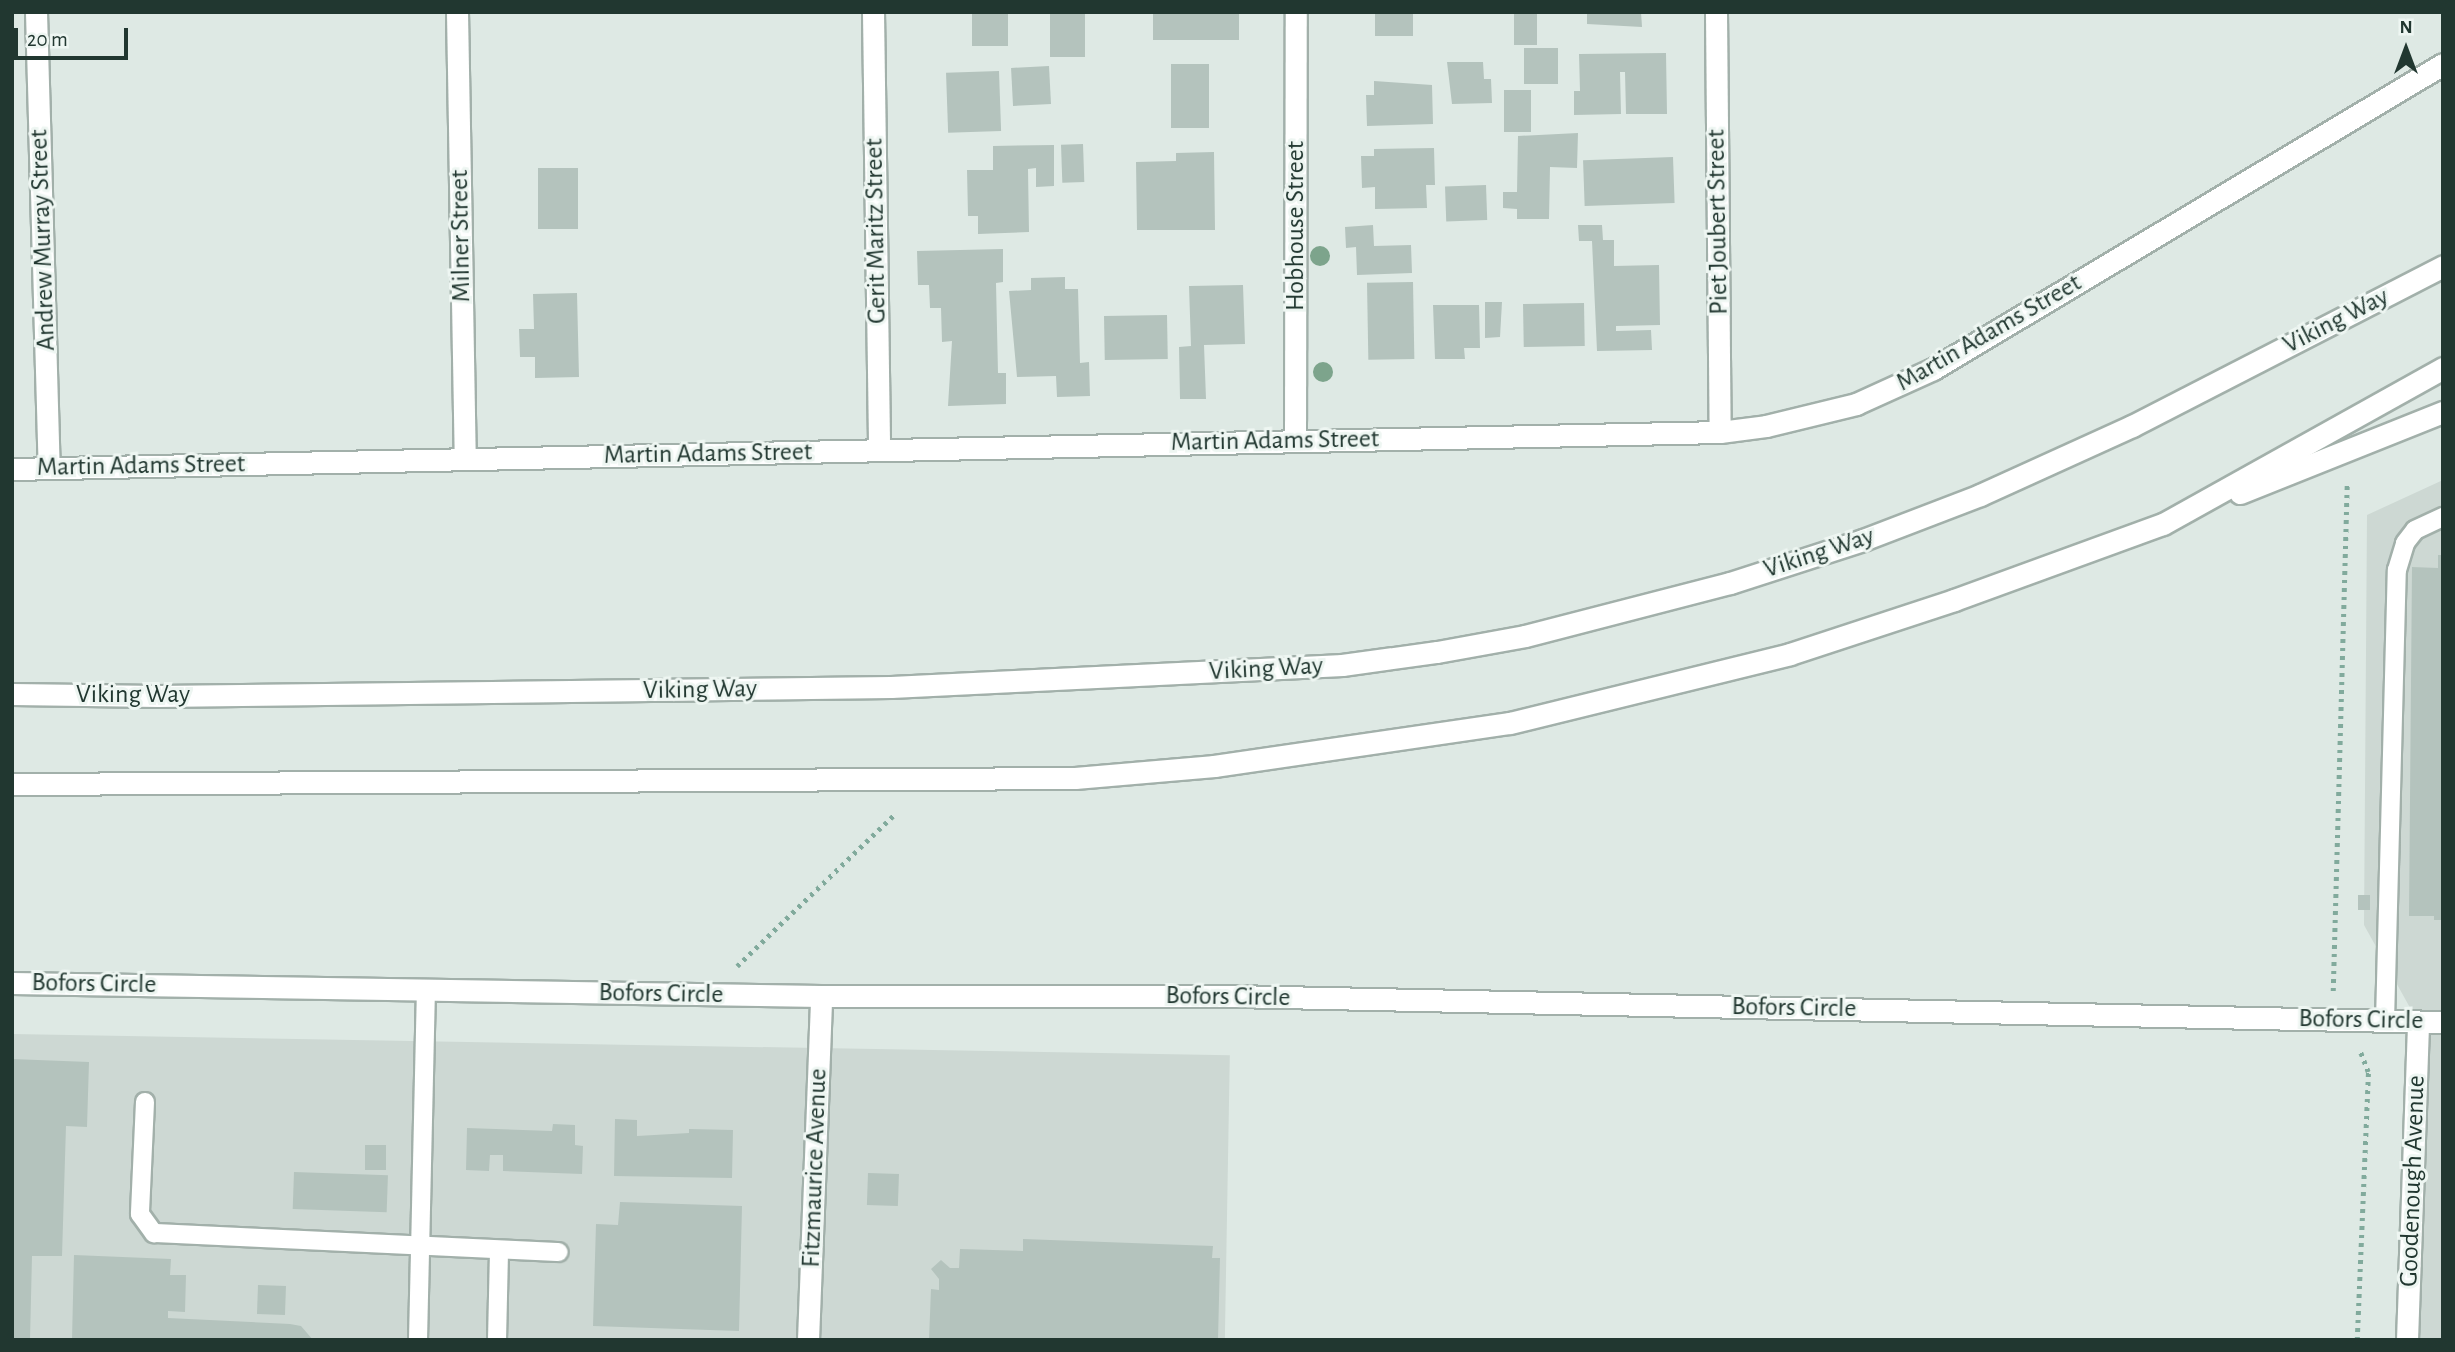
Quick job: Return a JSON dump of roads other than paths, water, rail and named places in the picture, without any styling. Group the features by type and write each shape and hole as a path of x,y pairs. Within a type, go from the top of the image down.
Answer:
{"street":[{"name":"Andrew Murray Street","path":"36,12 49,468"},
{"name":"Milner Street","path":"457,12 465,459"},
{"name":"Gerit Maritz Street","path":"873,12 879,449"},
{"name":"Hobhouse Street","path":"1295,440 1296,12"},
{"name":"Piet Joubert Street","path":"1716,12 1720,432"},
{"name":"Martin Adams Street","path":"12,469 1720,432 1845,407 1933,369 2443,64"},
{"name":"Viking Way","path":"12,694 158,696 891,687 1342,665 1437,652 1525,636 1730,583 1889,530 1980,495 2120,431 2443,266"},
{"path":"2163,524 2443,368"},
{"path":"12,784 1075,778 1214,766 1510,723 1626,697 1828,641 2163,524 2443,412"},
{"name":"Bofors Circle","path":"12,983 821,996 1247,996 2443,1022"},
{"name":"Fitzmaurice Avenue","path":"808,1340 821,996"},
{"name":"Goodenough Avenue","path":"2407,1340 2418,1022"}],"lane":[{"path":"2385,1021 2397,570 2405,543 2415,530 2443,517"},
{"path":"418,1340 426,990"},
{"path":"145,1102 140,1214 154,1233 559,1252"},
{"path":"497,1340 499,1250"}]}
